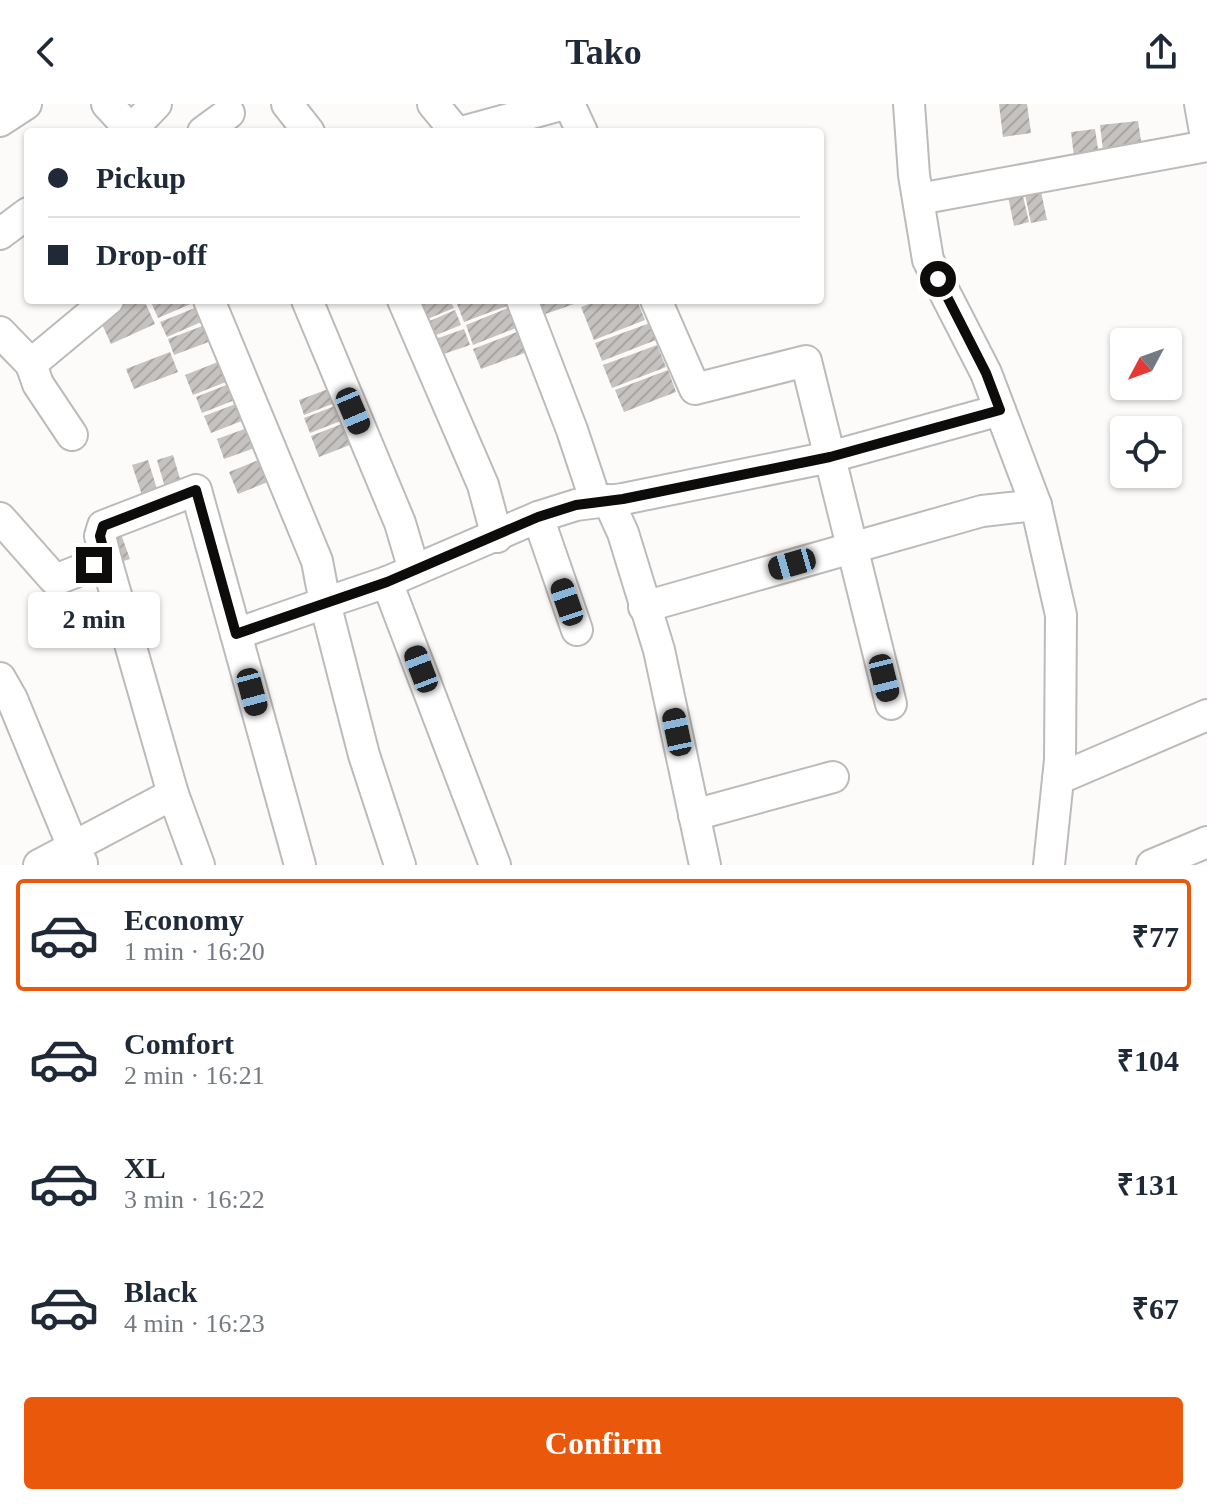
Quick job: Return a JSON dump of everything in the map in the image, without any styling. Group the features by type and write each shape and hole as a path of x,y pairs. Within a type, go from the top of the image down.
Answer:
{"street":[{"path":"0,121 26,104"},
{"path":"107,104 127,128"},
{"path":"133,128 156,104"},
{"path":"287,104 306,128"},
{"path":"433,104 455,128"},
{"path":"474,128 566,104 580,128"},
{"path":"919,199 1207,144 1200,104"},
{"path":"917,106 914,175 928,260 986,373 1036,505 1061,615 1058,779 1049,865"},
{"path":"210,128 230,116"},
{"path":"0,234 24,216"},
{"path":"31,364 103,304"},
{"path":"211,304 317,561 364,755 400,865"},
{"path":"309,304 400,523 401,576 495,865"},
{"path":"405,304 483,485 497,537"},
{"path":"524,304 591,487 623,533 659,650 705,865"},
{"path":"658,304 695,389 806,361 891,704"},
{"path":"0,332 31,364 38,384 72,435"},
{"path":"236,634 401,576 538,517 600,501 830,457 1000,410"},
{"path":"199,865 173,794 100,536 103,526 196,490 300,865"},
{"path":"644,607 982,511 1036,505"},
{"path":"538,517 577,630"},
{"path":"0,518 55,580 106,560"},
{"path":"0,678 12,699 78,856"},
{"path":"1058,779 1207,715"},
{"path":"694,815 833,777"},
{"path":"39,865 78,856 173,794"},
{"path":"1152,865 1207,842"}],"building":[{"path":"999,104 1027,104 1031,133 1003,137"},
{"path":"1138,121 1143,154 1104,159 1100,125"},
{"path":"1095,129 1100,162 1075,165 1071,132"},
{"path":"1039,182 1047,220 1031,223 1023,185"},
{"path":"1020,183 1029,222 1014,226 1006,186"},
{"path":"117,304 146,304 155,324 111,344 97,313"},
{"path":"152,304 191,304 158,318"},
{"path":"418,304 452,304 454,308 418,323 411,307"},
{"path":"457,304 512,304 464,322"},
{"path":"529,304 574,304 534,318"},
{"path":"589,304 639,304 645,320 594,340 581,307"},
{"path":"202,305 208,319 167,337 160,322"},
{"path":"513,306 521,326 473,345 466,325"},
{"path":"455,310 461,325 424,340 418,326"},
{"path":"213,322 219,338 174,355 168,339"},
{"path":"650,323 656,340 602,361 595,343"},
{"path":"464,329 470,345 432,358 427,342"},
{"path":"522,330 530,351 481,369 473,349"},
{"path":"657,345 666,367 612,388 603,365"},
{"path":"170,352 178,372 134,389 126,369"},
{"path":"228,358 236,378 193,395 185,375"},
{"path":"668,370 676,392 624,412 615,390"},
{"path":"239,380 245,396 202,413 196,397"},
{"path":"339,385 345,399 304,415 299,400"},
{"path":"246,400 252,417 211,433 204,416"},
{"path":"345,402 351,417 310,433 304,418"},
{"path":"352,420 360,441 319,457 311,436"},
{"path":"258,424 266,444 224,459 217,439"},
{"path":"173,455 183,489 167,494 157,460"},
{"path":"268,456 278,478 238,494 229,472"},
{"path":"148,460 160,499 145,504 132,465"},
{"path":"118,526 130,559 115,564 104,531"}],"route":[{"path":"94,565 106,560 100,536 103,526 196,490 236,634 387,582 538,517 576,505 623,499 830,457 1000,410 986,373 938,279"}]}
